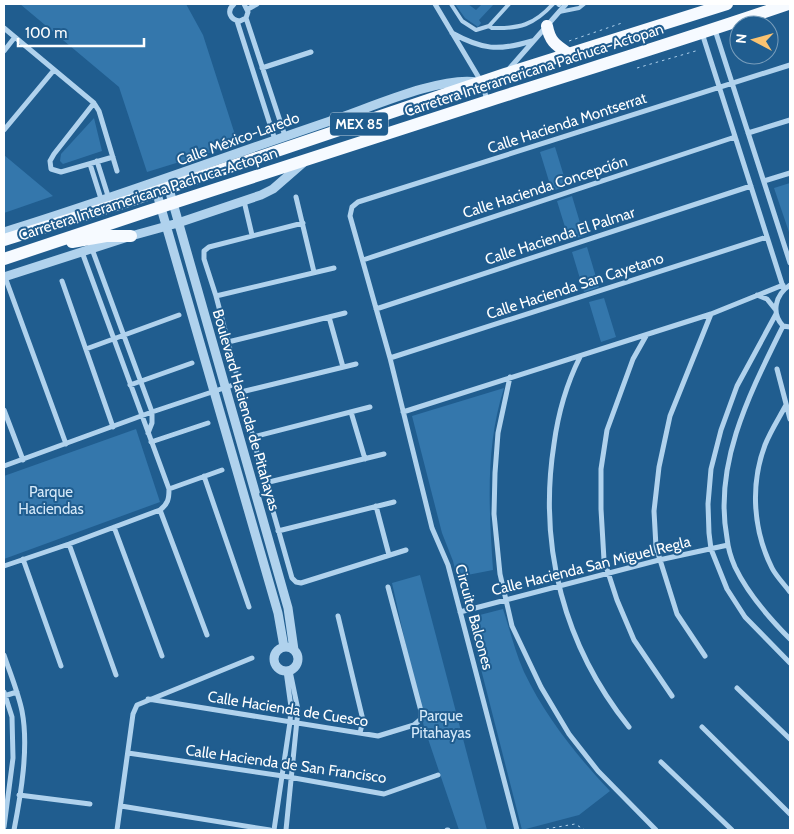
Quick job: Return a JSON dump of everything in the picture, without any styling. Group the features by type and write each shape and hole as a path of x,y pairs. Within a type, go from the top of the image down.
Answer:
{"main road":[{"name":"Carretera Interamericana Pachuca-Actopan","path":"4,240 161,185 194,178 505,74 728,4"},
{"name":"Carretera Interamericana Pachuca-Actopan","path":"4,259 133,215 788,4"},
{"path":"547,26 552,41 569,54"},
{"path":"505,74 505,79 509,85 519,92"},
{"path":"459,90 467,99 465,109"},
{"path":"194,178 191,185 193,192 197,195"},
{"path":"129,197 136,208 133,215"},
{"path":"39,247 106,236 131,236"}],"street":[{"path":"234,4 228,6 232,18 237,21 275,140"},
{"path":"257,4 246,6 246,18 285,136"},
{"path":"435,4 482,83 487,101"},
{"path":"505,74 566,4"},
{"path":"237,21 246,18"},
{"path":"4,28 94,103 99,111 117,171"},
{"path":"708,31 732,83 790,263"},
{"path":"708,31 720,87 783,288 776,311 737,386 721,430 711,469 708,504 709,533 712,549 727,589 745,617 790,663"},
{"path":"452,32 470,43 490,48 510,48 534,41"},
{"path":"4,51 15,37"},
{"path":"262,68 311,52"},
{"name":"Calle Hacienda Montserrat","path":"352,207 358,202 790,64"},
{"path":"4,130 54,70"},
{"name":"Calle México-Laredo","path":"161,185 285,136 434,86 464,80 482,83"},
{"path":"94,103 54,154 50,161 50,169 61,172 113,157"},
{"path":"266,112 276,109"},
{"path":"748,133 790,120"},
{"name":"Calle Hacienda Concepción","path":"363,260 736,137"},
{"path":"66,444 4,277 244,202 273,189 306,160"},
{"path":"97,162 106,200"},
{"path":"90,164 106,200"},
{"path":"748,174 760,171"},
{"path":"764,181 790,173"},
{"name":"Boulevard Hacienda de Pitahayas","path":"161,185 167,204 178,223 225,387 288,608 294,650"},
{"name":"Calle Hacienda El Palmar","path":"376,309 751,186"},
{"path":"4,232 106,200 129,197"},
{"path":"296,197 314,272"},
{"path":"244,202 252,235"},
{"name":"Boulevard Hacienda de Pitahayas","path":"167,204 167,226 278,613 284,647"},
{"name":"Circuito Balcones","path":"352,207 350,216 390,358 432,528 448,565 517,830"},
{"path":"303,223 209,246 204,251 204,258 242,392 252,437 292,578 296,582 301,583 406,550"},
{"name":"Calle Hacienda San Cayetano","path":"390,358 767,237"},
{"path":"92,249 152,412 152,423 148,433"},
{"path":"4,566 160,510 166,505 169,498 169,489 82,252"},
{"path":"216,296 334,268"},
{"path":"62,281 113,427"},
{"path":"403,412 510,377 580,357 711,314 757,295 790,285"},
{"path":"757,295 767,299 776,311 777,320 783,326 790,327"},
{"path":"228,342 345,313"},
{"path":"706,656 677,614 656,547 654,511 659,467 670,416 711,314"},
{"path":"86,349 180,315"},
{"path":"329,317 342,367"},
{"path":"783,326 750,398 730,452 724,480 724,523 734,565 745,586 790,639"},
{"path":"646,335 633,359 607,430 601,469 604,560 617,600 634,640 672,696"},
{"path":"580,357 565,393 556,430 551,464 548,508 552,556 573,631 589,666 605,694 629,727"},
{"path":"130,385 192,363"},
{"path":"242,392 356,364"},
{"path":"777,369 790,419"},
{"path":"510,377 498,433 494,514 500,574 512,626 541,687 569,734 598,771 656,830"},
{"path":"4,466 214,390 239,383"},
{"path":"786,405 765,445 758,475 755,507 759,535 772,569 790,592"},
{"path":"252,437 370,407"},
{"path":"4,410 23,460"},
{"path":"351,412 364,459"},
{"path":"151,442 208,423"},
{"path":"265,483 384,454"},
{"path":"169,489 222,470"},
{"path":"204,476 249,607"},
{"path":"278,531 394,502"},
{"path":"376,506 389,555"},
{"path":"160,510 207,635"},
{"path":"114,527 162,656"},
{"path":"69,544 116,675"},
{"name":"Calle Hacienda San Miguel Regla","path":"460,612 728,544"},
{"path":"23,559 61,666"},
{"name":"Calle Hacienda de Cuesco","path":"148,699 378,736 414,725 421,719 421,711 388,587"},
{"path":"338,616 363,720 360,734"},
{"path":"284,647 294,650 298,660 296,666 288,671 278,669 274,662 274,654 277,650 284,647"},
{"path":"4,655 22,711 24,737 14,830"},
{"path":"117,830 133,714 137,705 252,658"},
{"path":"121,806 272,830 283,776 290,722 291,707 288,671"},
{"path":"286,830 298,710 288,671"},
{"path":"737,688 790,740"},
{"path":"4,827 13,758 13,728 12,717 4,695 17,692"},
{"path":"702,727 790,814"},
{"name":"Calle Hacienda de San Francisco","path":"128,753 283,776 384,794 438,775"},
{"path":"661,762 732,830"},
{"path":"19,794 90,804"}],"lane":[{"path":"451,4 462,21 476,30 489,26 509,4"},
{"path":"489,26 492,28 505,28 531,23 542,16 553,4"},
{"path":"559,12 579,8 584,4"}],"path":[{"path":"571,40 622,22"},
{"path":"638,68 693,51"},
{"path":"540,830 575,824 585,830"}],"green space":[{"path":"20,4 186,4 203,35 238,144 147,172 119,87"},
{"path":"455,4 468,4 476,10 482,4 494,4 479,20 481,23 478,27 465,18"},
{"path":"94,118 102,151 63,164 60,161 61,154"},
{"path":"555,147 567,186 552,191 540,152"},
{"path":"4,155 53,196 4,213"},
{"path":"790,183 790,235 774,188"},
{"path":"572,196 584,236 569,240 557,201"},
{"path":"587,247 599,287 584,292 572,252"},
{"path":"604,298 616,337 601,342 589,302"},
{"path":"504,388 498,410 491,455 490,524 493,570 457,577 442,533 412,416"},
{"name":"Parque Haciendas","path":"136,429 160,502 4,559 4,476"},
{"name":"Parque Pitahayas","path":"420,575 487,830 459,830 424,727 392,583"},
{"path":"503,609 515,649 532,688 551,719 573,749 610,791 579,815 522,830 468,618"}]}
